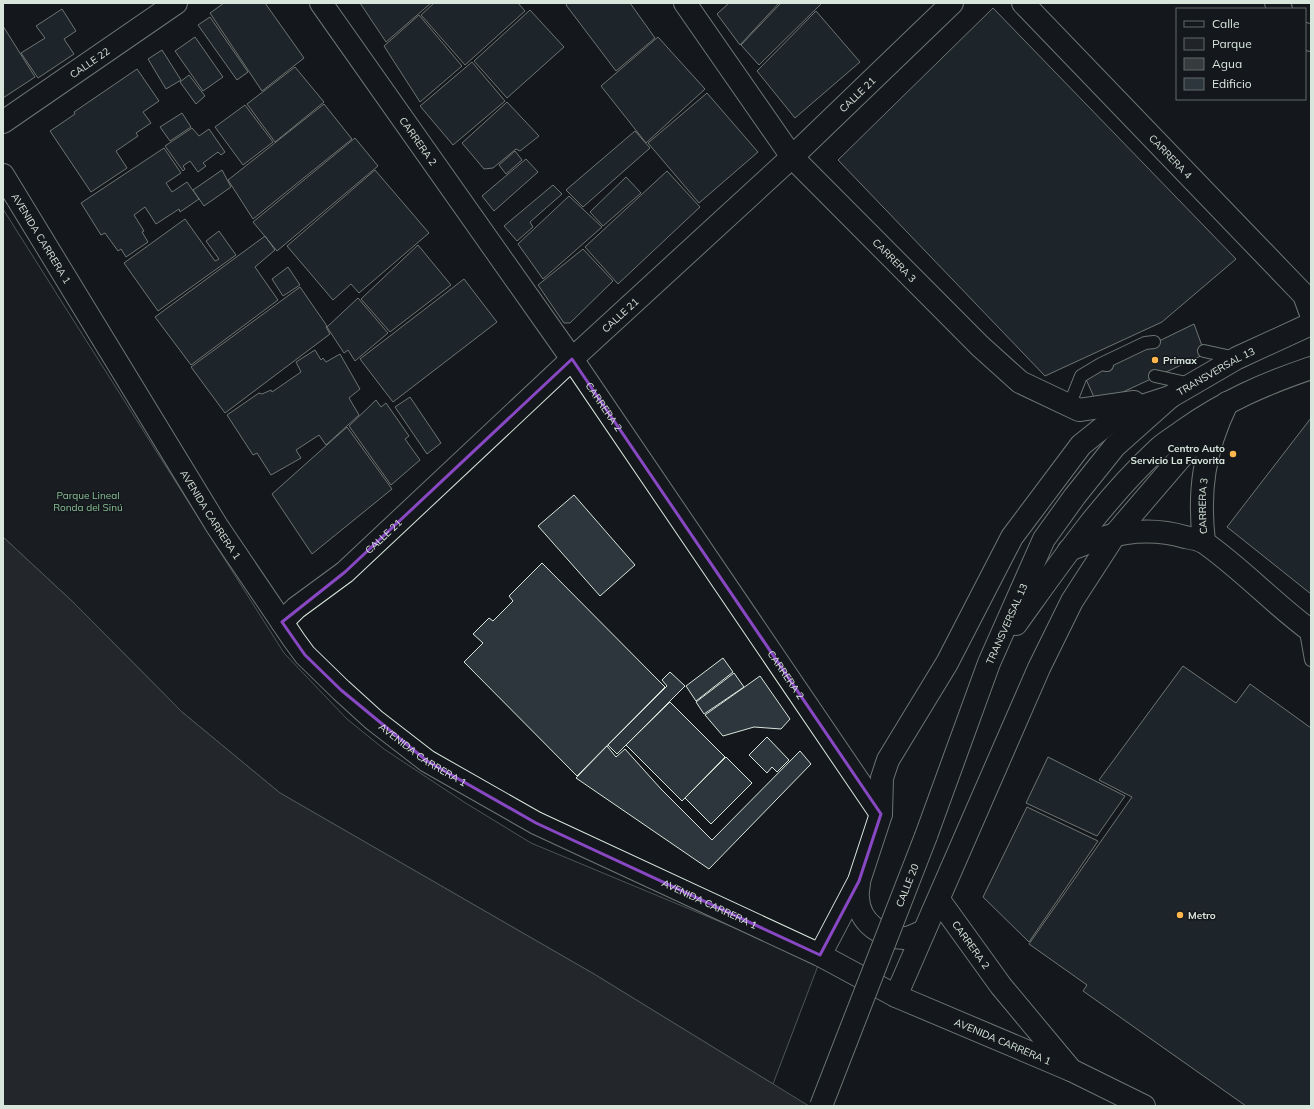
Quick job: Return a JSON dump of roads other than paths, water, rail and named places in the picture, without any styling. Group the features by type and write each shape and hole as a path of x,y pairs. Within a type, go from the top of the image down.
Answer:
{"street":[{"name":"CALLE 22","path":"3,122 176,3"},
{"name":"CARRERA 2","path":"322,3 572,359 881,814"},
{"name":"CARRERA 3","path":"685,3 792,157 980,346 1020,382 1082,411 1170,396"},
{"name":"CALLE 21","path":"282,622 296,608 345,572 572,359 792,157 952,3"},
{"name":"CARRERA 4","path":"1022,3 1304,295 1311,314"},
{"name":"AVENIDA CARRERA 1","path":"3,174 217,526 282,622 305,655 374,720 427,761 536,823 820,955 896,996 1071,1070 1144,1106"},
{"name":"TRANSVERSAL 13","path":"989,662 1044,539 1115,446 1170,396 1237,358 1311,324"},
{"name":"TRANSVERSAL 13","path":"989,662 1069,550 1099,511 1158,449 1199,419 1227,403 1266,383 1311,368"},
{"path":"924,931 908,938 890,937 874,929 863,916 858,898 860,881 881,814 882,778 888,760 947,663 1012,537 1081,445 1122,413 1170,396"},
{"name":"CARRERA 3","path":"1204,542 1200,513 1206,456 1215,429 1227,403"},
{"path":"896,996 1039,668 1072,601 1116,533 1227,403"},
{"name":"CARRERA 3","path":"1069,550 1092,540 1116,533 1153,532 1175,534 1204,542 1308,628"},
{"name":"CALLE 20","path":"821,1106 926,836 989,662"},
{"path":"820,955 860,881"},
{"name":"CARRERA 2","path":"939,900 1001,986 1071,1070"}],"lane":[{"path":"1069,406 1081,376 1145,343 1154,342"},
{"path":"1204,351 1237,358"},
{"path":"1155,376 1192,384"},
{"path":"1308,628 1311,660"}],"water":[{"path":"3,537 73,602 182,712 280,793 594,974 809,1106 3,1106"}],"place":[{"name":"Primax","path":"1155,360"},
{"name":"Centro Auto Servicio La Favorita","path":"1233,454"},
{"name":"Metro","path":"1180,915"}],"park label":[{"name":"Parque Lineal Ronda del Sinú","path":"88,500"}]}
